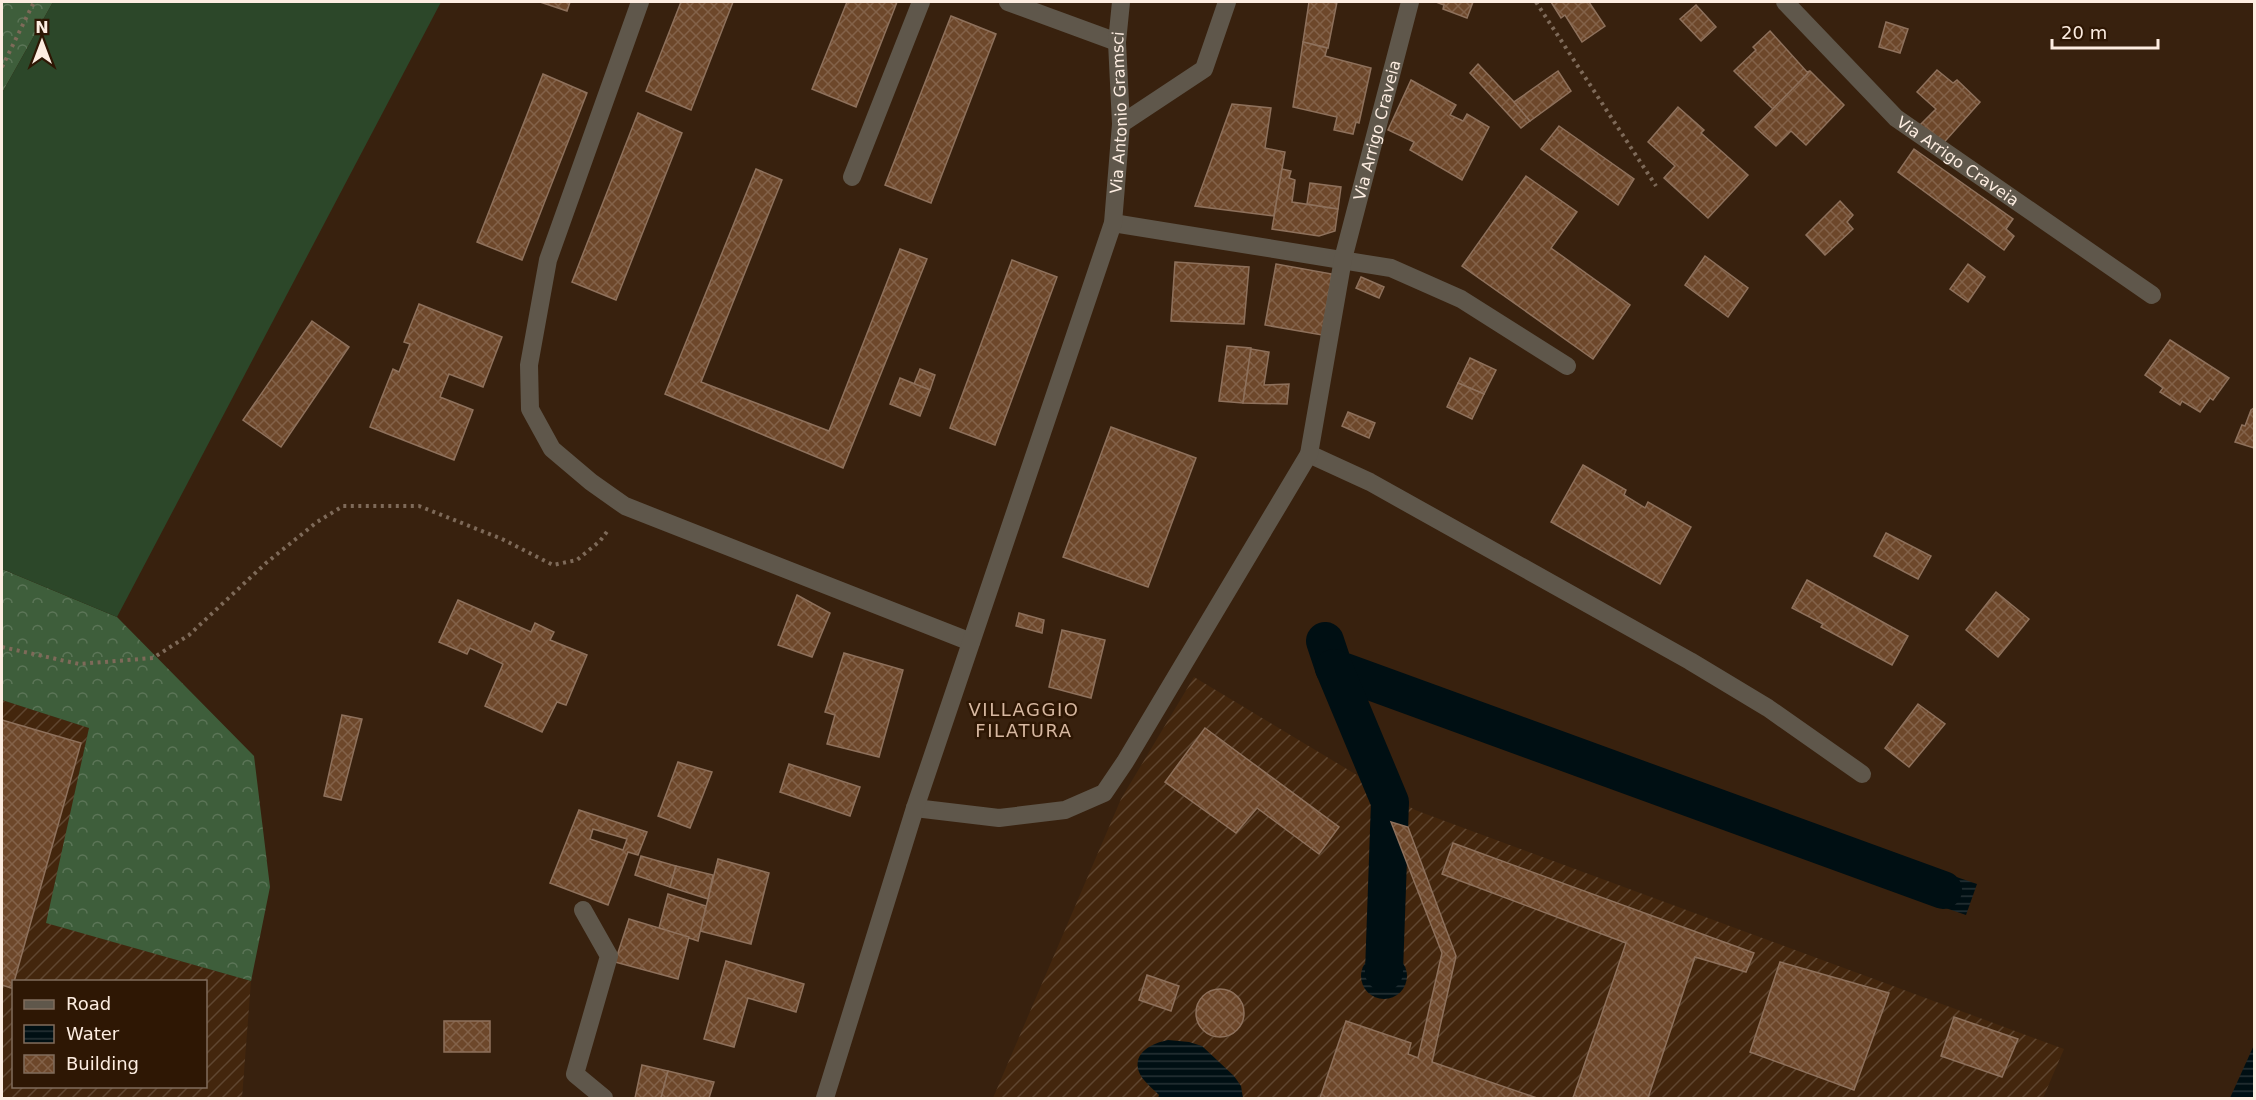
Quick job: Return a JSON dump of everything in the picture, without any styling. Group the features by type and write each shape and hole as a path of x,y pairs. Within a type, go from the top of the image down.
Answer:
{"street":[{"path":"640,2 548,260 529,365 530,409 552,449 591,482 625,506 971,642"},
{"path":"852,177 921,2"},
{"path":"1008,2 1117,42"},
{"name":"Via Antonio Gramsci","path":"825,1098 915,808 1113,224 1121,124 1117,42 1121,2"},
{"path":"1121,124 1204,69 1227,2"},
{"name":"Via Arrigo Craveia","path":"1309,454 1343,259 1410,2"},
{"name":"Via Arrigo Craveia","path":"1785,2 1896,118 2152,295"},
{"path":"1113,224 1392,268 1461,299 1567,366"},
{"path":"915,808 999,819 1065,810 1104,793 1125,762 1309,454 1370,482 1690,661 1768,708 1862,774"},
{"path":"583,910 609,956 575,1074 604,1098"}],"path":[{"path":"2,66 34,2"},
{"path":"1536,2 1656,186"},
{"path":"2,647 79,664 153,658 189,635 266,563 317,522 343,506 419,506 502,539 553,565 577,560 600,541 625,506"}],"shaded area":[{"path":"1194,677 1415,810 2064,1049 2043,1098 993,1098 1121,799"},
{"path":"2,700 89,728 47,923 251,981 242,1098 2,1098"}],"green space":[{"path":"2,2 53,2 2,93"},
{"path":"53,2 441,2 117,617 2,569 2,93"},
{"path":"2,569 117,617 254,756 270,887 251,981 46,923 89,728 2,700"}],"water":[{"path":"1901,858 1977,884 1966,915 1890,889"},
{"path":"1384,953 1400,960 1407,976 1400,992 1384,999 1368,992 1361,976 1368,960"},
{"path":"1168,1040 1202,1046 1234,1076 1241,1086 1243,1098 1158,1098 1159,1095 1140,1075 1138,1059 1150,1046"},
{"path":"2254,1045 2254,1098 2230,1098"}],"building":[{"path":"540,2 570,2 567,11"},
{"path":"681,2 733,2 691,110 646,91"},
{"path":"847,2 897,2 856,107 812,89"},
{"path":"1309,2 1337,2 1328,48 1303,42"},
{"path":"1436,2 1473,2 1467,18 1443,9 1444,5"},
{"path":"1551,2 1589,2 1605,26 1582,42 1565,15 1561,18"},
{"path":"1696,5 1716,27 1701,41 1680,19"},
{"path":"951,16 996,34 931,203 885,185"},
{"path":"1886,22 1908,29 1900,53 1879,47"},
{"path":"1770,31 1807,72 1810,71 1773,109 1734,71 1756,50 1753,47"},
{"path":"1303,42 1327,48 1325,56 1371,68 1359,123 1356,122 1353,134 1334,130 1337,117 1293,107"},
{"path":"1478,64 1530,121 1521,128 1470,73"},
{"path":"1937,70 1953,83 1957,80 1980,102 1939,148 1918,127 1936,109 1917,92"},
{"path":"1558,71 1571,91 1530,121 1514,102"},
{"path":"1810,71 1844,105 1806,145 1791,131 1776,146 1755,127"},
{"path":"543,74 587,93 522,260 477,242"},
{"path":"1411,80 1456,105 1450,115 1463,121 1467,114 1489,127 1462,180 1410,150 1414,142 1388,130"},
{"path":"1232,104 1271,108 1265,148 1285,152 1274,216 1195,206"},
{"path":"1678,107 1704,130 1701,133 1748,175 1708,218 1664,178 1675,166 1648,142"},
{"path":"638,113 682,133 616,300 572,282"},
{"path":"1559,126 1634,179 1618,205 1541,149"},
{"path":"1914,149 2013,219 2006,229 2014,236 2004,250 1898,172"},
{"path":"756,169 782,180 701,382 829,431 900,249 927,259 843,468 665,394"},
{"path":"1282,169 1291,171 1289,178 1295,180 1292,202 1338,209 1335,231 1319,236 1272,229"},
{"path":"1526,176 1577,212 1551,248 1630,305 1593,359 1462,266"},
{"path":"1310,183 1341,187 1338,209 1307,204"},
{"path":"1840,201 1853,215 1847,222 1853,229 1825,255 1806,235"},
{"path":"1705,256 1748,288 1728,317 1685,285"},
{"path":"1012,260 1057,277 995,445 950,428"},
{"path":"1175,262 1249,267 1244,324 1171,321"},
{"path":"1276,264 1332,274 1322,335 1265,325"},
{"path":"1968,264 1985,277 1968,302 1950,289"},
{"path":"1361,277 1384,287 1379,298 1356,288"},
{"path":"419,304 502,337 483,387 449,374 440,397 473,410 454,460 370,427 393,369 399,372 410,344 404,342"},
{"path":"312,321 349,347 281,447 243,420"},
{"path":"2170,340 2229,378 2213,400 2210,398 2200,412 2182,401 2180,405 2160,392 2163,388 2145,375"},
{"path":"1227,346 1251,348 1243,403 1219,401"},
{"path":"1251,349 1269,352 1264,385 1289,384 1287,404 1243,403"},
{"path":"1470,358 1496,370 1484,394 1458,383"},
{"path":"920,369 935,375 930,390 914,384"},
{"path":"900,378 930,390 920,416 890,404"},
{"path":"1458,383 1484,394 1472,419 1447,407"},
{"path":"2254,408 2254,448 2235,442 2242,425 2245,426"},
{"path":"1348,412 1375,423 1369,438 1342,426"},
{"path":"1111,427 1196,458 1148,587 1063,557"},
{"path":"1583,465 1626,490 1624,495 1645,508 1648,502 1691,527 1660,584 1551,522"},
{"path":"1886,533 1931,556 1918,579 1874,556"},
{"path":"1807,580 1908,636 1892,665 1821,627 1823,624 1792,608"},
{"path":"1996,592 2029,619 1998,657 1966,630"},
{"path":"797,595 830,613 812,657 778,645"},
{"path":"458,600 531,632 535,623 554,632 550,640 587,655 566,705 557,702 542,732 485,706 503,664 470,648 467,654 439,642"},
{"path":"1019,613 1044,620 1042,633 1016,626"},
{"path":"1062,630 1105,640 1091,698 1049,687"},
{"path":"844,653 903,670 879,757 827,744 835,715 825,712"},
{"path":"1918,704 1945,724 1909,767 1885,748"},
{"path":"342,715 362,719 341,800 324,796"},
{"path":"2,720 81,743 14,980 12,980 12,988 2,985"},
{"path":"1205,728 1339,827 1319,854 1257,808 1236,833 1165,782"},
{"path":"678,762 712,772 690,828 658,816"},
{"path":"789,764 860,787 850,816 780,792"},
{"path":"579,810 647,832 638,855 628,852 608,905 550,883","holes":["593,829 627,839 623,850 590,839"]},
{"path":"1391,822 1408,827 1456,956 1432,1062 1537,1098 1320,1098 1346,1021 1411,1043 1408,1054 1418,1058 1442,953"},
{"path":"1453,843 1754,953 1746,972 1695,957 1648,1098 1573,1098 1626,943 1442,874"},
{"path":"641,856 676,866 670,887 635,875"},
{"path":"718,859 769,873 751,944 700,931"},
{"path":"676,866 713,875 708,899 670,887"},
{"path":"668,894 706,906 698,941 659,928"},
{"path":"629,919 689,937 678,979 615,962"},
{"path":"726,961 804,984 796,1012 748,998 734,1047 704,1039"},
{"path":"1780,962 1889,993 1854,1090 1750,1052"},
{"path":"1147,975 1179,986 1171,1011 1139,1000"},
{"path":"1220,989 1237,996 1244,1013 1237,1030 1220,1037 1203,1030 1196,1013 1203,996"},
{"path":"1954,1017 2018,1039 2002,1077 1941,1056"},
{"path":"444,1021 490,1021 490,1052 444,1052"},
{"path":"642,1065 668,1071 661,1098 635,1098"},
{"path":"668,1071 714,1082 709,1098 661,1098"}],"waterway":[{"path":"1325,641 1334,668 1943,890"},
{"path":"1334,668 1390,802 1384,972"}],"district":[{"name":"VILLAGGIO FILATURA","path":"1024,720"}]}
